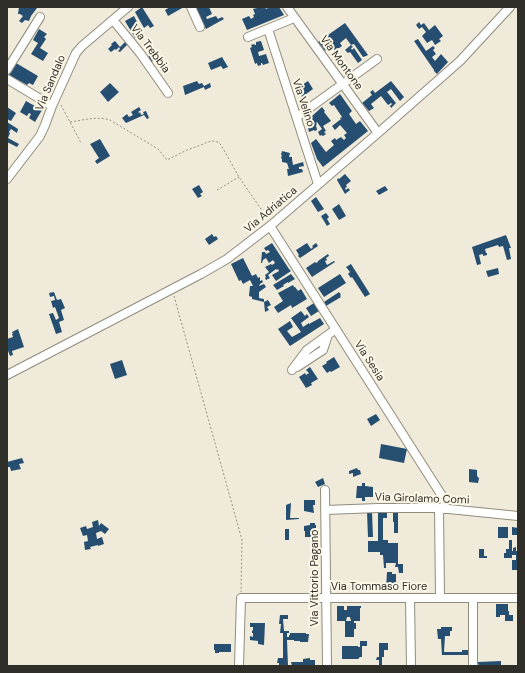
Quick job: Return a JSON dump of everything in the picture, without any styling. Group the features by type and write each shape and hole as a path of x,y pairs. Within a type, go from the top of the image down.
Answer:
{"street":[{"name":"Via Sandalo","path":"7,180 40,136 46,125 52,106 76,53 82,46 128,7"},
{"path":"191,7 200,27"},
{"name":"Via Montone","path":"286,7 378,133"},
{"name":"Via Adriatica","path":"7,375 202,274 227,258 270,226 460,61 510,7"},
{"path":"7,70 40,17"},
{"path":"248,37 294,18"},
{"name":"Via Trebbia","path":"113,20 168,93"},
{"name":"Via Velino","path":"268,29 318,184"},
{"path":"296,117 377,59"},
{"path":"7,80 52,106"},
{"name":"Via Sesia","path":"270,226 332,332 444,499 442,509 440,598"},
{"path":"332,332 323,350 292,370 307,350 332,332"},
{"name":"Via Vittorio Pagano","path":"325,490 326,666"},
{"name":"Via Girolamo Comi","path":"326,510 378,508 442,509 518,516"},
{"path":"239,666 241,598"},
{"name":"Via Tommaso Fiore","path":"241,598 518,598"},
{"path":"410,598 411,666"},
{"path":"473,598 473,666"}],"path":[{"path":"52,106 61,105 81,142"},
{"path":"70,122 96,118 110,120 158,149 167,160 212,140 216,141 221,145 267,218 270,226"},
{"path":"217,190 240,177"},
{"path":"173,289 242,540 241,598"}],"building":[{"path":"19,7 37,8 29,21 25,20 22,23 19,21 23,16 18,14"},
{"path":"142,7 154,26 150,28 148,25 144,28 135,12"},
{"path":"170,7 184,7 168,16 165,10"},
{"path":"195,7 209,7 212,14 206,17 207,19 216,16 218,19 222,17 224,19 206,29"},
{"path":"265,7 266,9 270,7 279,7 284,15 247,30 242,19 249,16 251,19 255,14 253,9"},
{"path":"134,16 143,34 135,38 125,21"},
{"path":"419,22 421,25 424,23 429,30 435,25 443,36 439,39 441,41 435,45 432,40 427,43 422,36 426,32 422,27 419,29 416,25"},
{"path":"345,23 368,55 363,57 354,44 351,45 346,38 340,43 342,46 335,51 333,48 329,51 328,49 325,51 318,42"},
{"path":"39,29 47,34 44,37 46,39 40,48 48,53 43,61 31,54 38,43 33,40"},
{"path":"418,39 426,51 433,46 435,48 433,50 436,54 432,57 435,61 441,54 448,62 437,74 414,41"},
{"path":"115,41 120,47 126,41 128,44 120,52 118,51 120,49 119,47 111,52 108,49"},
{"path":"261,41 264,50 258,52 259,56 266,54 269,63 263,65 261,63 261,65 258,66 257,63 255,64 250,48 252,47 251,45 256,45 256,42"},
{"path":"351,45 353,47 351,48 352,50 354,48 362,60 358,63 350,52 348,53 345,50"},
{"path":"154,53 157,58 150,63 148,57"},
{"path":"222,57 228,67 223,69 221,66 211,70 208,63"},
{"path":"16,63 38,76 33,85 29,83 27,85 9,75"},
{"path":"197,81 199,84 202,83 204,86 210,83 211,87 205,90 204,87 185,95 183,86"},
{"path":"308,81 313,89 302,97 296,89"},
{"path":"391,81 404,97 400,101 391,89 387,92 396,103 391,108 390,106 392,104 391,103 388,105 381,96 371,104 374,108 369,111 362,103 372,95 370,92 373,90 375,93"},
{"path":"110,83 119,92 108,102 100,92"},
{"path":"340,94 352,111 349,114 356,124 360,121 368,131 323,167 317,159 311,143 316,139 326,152 334,145 331,141 335,138 336,140 341,137 344,140 346,138 344,135 347,133 340,125 335,130 332,126 342,117 334,105 332,106 329,103"},
{"path":"26,101 42,110 35,122 29,118 31,114 29,113 27,116 20,112"},
{"path":"7,107 16,113 11,121 7,119"},
{"path":"139,107 141,110 138,112 140,112 141,115 146,111 149,118 147,119 144,115 126,123 122,118 127,114 129,117 133,115 131,112"},
{"path":"322,107 331,121 323,126 326,134 320,136 318,132 322,129 317,122 317,130 309,132 309,127 306,121 311,115 312,116"},
{"path":"7,122 18,129 17,133 11,129 8,138 19,144 17,147 7,142"},
{"path":"100,139 110,156 97,164 95,161 99,158 90,144"},
{"path":"282,151 290,153 289,157 292,157 293,165 303,162 304,166 299,167 299,169 302,169 303,172 288,176 287,169 289,169 287,163 282,162 281,158"},
{"path":"345,174 351,181 345,188 346,190 348,188 350,190 345,194 337,180"},
{"path":"199,185 203,192 200,194 202,196 198,198 192,189"},
{"path":"385,186 388,190 379,195 376,191"},
{"path":"316,197 324,209 318,212 311,201"},
{"path":"339,204 346,216 339,220 332,209"},
{"path":"326,213 329,217 327,219 330,224 327,226 321,216"},
{"path":"212,234 218,239 209,245 205,239"},
{"path":"506,235 511,248 509,248 511,259 507,260 503,246 499,247 498,245 485,249 487,255 479,255 481,264 477,265 472,247"},
{"path":"272,243 291,271 276,281 272,275 279,271 278,269 268,275 270,278 266,280 265,278 265,275 269,272 265,267 275,263 273,260 269,263 266,258 261,263 262,252 265,252 266,254 270,252 268,250 266,251 264,248"},
{"path":"307,243 311,249 316,243 318,246 300,258 296,250"},
{"path":"328,254 329,256 325,261 327,265 334,261 335,262 312,277 306,268 315,262 318,262"},
{"path":"243,258 252,276 256,274 258,278 260,277 260,281 262,280 263,282 259,286 264,284 266,287 259,292 259,298 264,299 264,302 252,299 252,297 249,296 250,286 253,286 250,280 243,284 241,280 239,281 231,264"},
{"path":"351,264 370,294 365,297 352,277 351,278 348,274 350,272 346,267"},
{"path":"498,268 499,274 488,277 486,271"},
{"path":"291,274 295,279 277,290 273,285"},
{"path":"340,274 346,283 324,297 318,288"},
{"path":"293,285 298,291 301,289 307,299 292,308 291,305 278,313 274,307 283,301 278,293"},
{"path":"54,292 57,300 61,299 65,308 61,310 64,320 59,322 62,332 56,334 49,314 53,313 56,320 59,318 51,301 55,300 54,296 50,297 49,293"},
{"path":"339,292 341,297 326,306 324,302"},
{"path":"268,300 271,305 267,307 269,310 265,312 264,302"},
{"path":"314,303 319,311 311,316 306,308"},
{"path":"301,311 305,316 307,314 309,317 301,323 303,327 320,318 324,324 290,346 278,329 290,321 293,327 287,331 292,337 301,332 291,318"},
{"path":"18,329 24,347 12,351 13,355 10,356 7,348 7,339 13,337 12,332"},
{"path":"334,357 340,367 327,373 322,366"},
{"path":"122,360 127,375 115,379 110,364"},
{"path":"310,367 318,379 306,388 299,377 305,373 306,375 309,373 306,370"},
{"path":"376,414 380,420 371,426 367,419"},
{"path":"381,444 407,449 404,463 379,458"},
{"path":"22,458 24,463 19,464 21,469 11,471 10,467 7,467 7,462"},
{"path":"357,468 360,470 361,474 353,477 353,473 349,474 349,471"},
{"path":"469,469 477,470 477,476 479,478 478,483 469,482"},
{"path":"323,478 325,484 318,487 315,482"},
{"path":"362,483 365,483 365,486 373,487 373,497 365,497 365,501 362,501 362,498 356,498 357,486 362,486"},
{"path":"304,500 315,500 315,505 313,505 314,513 304,511"},
{"path":"291,503 290,518 299,519 286,520 286,505"},
{"path":"367,512 372,512 373,537 368,537"},
{"path":"378,512 387,512 387,518 383,518 383,540 388,540 388,543 398,543 398,564 403,564 403,573 399,573 398,567 395,567 396,563 386,563 386,568 384,568 383,555 380,555 380,552 368,552 368,541 378,541"},
{"path":"393,512 398,512 398,533 394,533"},
{"path":"98,520 99,526 101,523 109,529 105,534 101,531 96,533 97,539 102,537 104,544 90,547 91,549 85,550 84,542 88,541 87,535 83,536 80,528 86,526 87,529 93,527 92,522"},
{"path":"310,523 315,523 316,525 316,537 305,537 304,526 310,525"},
{"path":"498,527 508,527 508,538 498,538"},
{"path":"512,527 518,528 518,535 512,535"},
{"path":"285,529 289,529 289,540 285,540"},
{"path":"509,540 512,540 512,551 513,548 516,547 516,551 518,551 518,570 512,570 512,560 516,560 516,555 512,555 512,558 504,558 506,549 509,549"},
{"path":"479,549 484,549 484,556 487,556 487,558 479,558"},
{"path":"387,572 396,574 396,589 386,589"},
{"path":"496,604 508,604 509,615 513,615 513,621 505,621 505,615 496,617"},
{"path":"337,606 344,606 344,610 347,610 347,606 361,606 360,621 354,621 354,623 356,623 356,629 354,629 354,637 345,637 345,621 337,621","holes":["347,617 350,617 351,621 346,621"]},
{"path":"280,615 288,615 288,619 283,619 284,631 289,631 289,633 287,633 287,637 289,637 290,633 309,634 308,642 287,640 288,666 279,666 279,663 277,663 278,658 283,658 283,633 280,633"},
{"path":"250,623 265,623 264,645 258,644 258,641 250,640 250,636 253,637 253,627 250,627"},
{"path":"441,627 452,627 450,636 445,636 444,652 462,652 462,650 469,650 469,655 442,655 441,639 438,639 437,629 441,629"},
{"path":"360,641 367,641 367,646 362,646 362,657 358,659 342,659 342,646 360,647"},
{"path":"379,643 388,643 388,650 384,650 384,657 382,657 382,666 379,666 379,660 376,660 377,657 379,657"},
{"path":"214,644 231,644 231,652 215,653"},
{"path":"310,658 310,660 315,660 315,666 292,666 291,662 303,662 303,659"},
{"path":"501,661 501,666 479,666 478,663 478,662"}]}
